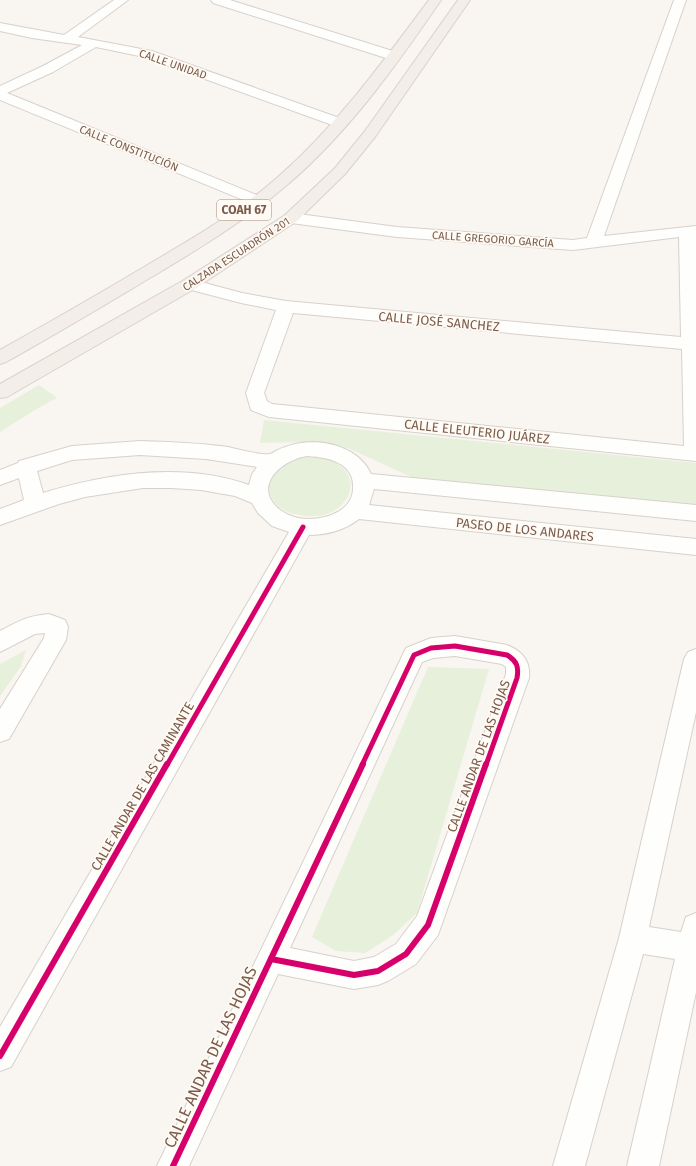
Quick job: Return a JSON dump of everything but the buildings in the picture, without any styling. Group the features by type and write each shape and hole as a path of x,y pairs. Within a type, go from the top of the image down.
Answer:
{"main road":[{"name":"COAH 67","path":"0,358 202,240 258,201 299,167 340,123 394,56 435,0"},
{"name":"CALZADA ESCUADRÓN 201","path":"0,392 190,284 291,218 340,171 370,134 464,0"}],"street":[{"path":"67,39 122,0"},
{"path":"593,243 680,0"},
{"path":"223,1 394,56"},
{"name":"CALLE UNIDAD","path":"0,26 32,34 94,43 147,54 340,123"},
{"path":"0,91 50,69 94,43"},
{"name":"CALLE CONSTITUCIÓN","path":"0,95 258,201"},
{"name":"CALLE GREGORIO GARCÍA","path":"291,218 397,232 573,244 691,232"},
{"path":"691,232 690,344 695,454"},
{"name":"CALLE JOSÉ SANCHEZ","path":"190,284 241,298 286,307 690,344"},
{"name":"CALLE ELEUTERIO JUÁREZ","path":"286,307 255,393 258,405 269,410 695,454"},
{"path":"0,478 26,466 71,454 113,449 189,450 232,455 272,462"},
{"path":"307,449 326,450 344,457 357,467 364,481 365,491 363,497 354,511 340,521 323,527 303,527 288,524 275,518 266,509 260,498 258,488 260,479 272,462 288,453 307,449"},
{"path":"26,466 35,502"},
{"path":"0,517 35,502 87,488 128,482 171,480 206,483 233,488 260,498"},
{"path":"364,481 696,512"},
{"name":"PASEO DE LOS ANDARES","path":"354,511 696,547"},
{"name":"CALLE ANDAR DE LAS CAMINANTE","path":"0,1056 303,527"},
{"path":"0,642 31,625 49,622 57,627 55,640 0,731"},
{"name":"CALLE ANDAR DE LAS HOJAS","path":"173,1166 414,655 431,648 455,646 507,655 515,659 519,668 517,678 428,925 406,954 378,971 354,975 271,959"},
{"path":"569,1166 633,938 696,659"},
{"path":"633,938 695,941 643,1166"}],"green space":[{"path":"39,385 57,398 0,432 0,408"},
{"path":"264,420 696,463 696,506 420,481 348,448 299,442 260,443"},
{"path":"308,456 330,460 343,468 350,479 350,491 344,502 333,511 318,516 297,515 282,509 271,497 269,488 270,480 274,473 281,467 289,462"},
{"path":"26,650 21,666 0,696 0,664"},
{"path":"428,667 489,669 417,913 393,935 365,953 336,951 312,937"}],"cycle path":[{"path":"0,1056 303,527"},
{"path":"173,1166 414,655 431,648 455,646 511,657 517,665 517,678 428,925 406,954 378,971 354,975 271,959"}]}
